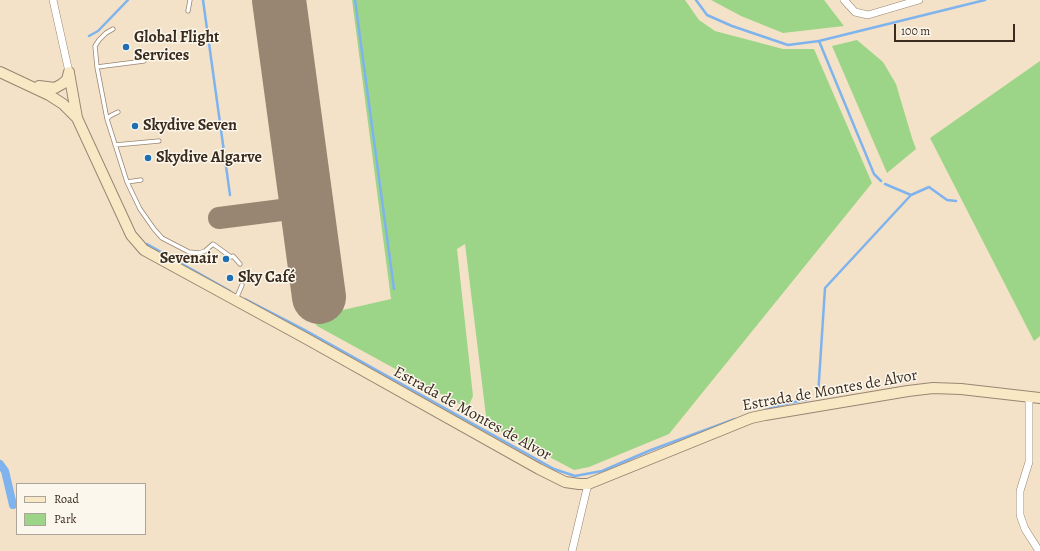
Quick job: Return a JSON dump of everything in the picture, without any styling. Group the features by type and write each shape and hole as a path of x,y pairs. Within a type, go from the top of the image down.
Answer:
{"street":[{"path":"53,0 68,72 67,85 77,118"},
{"path":"844,0 855,12 868,15 919,0"},
{"name":"Estrada de Montes de Alvor","path":"0,72 57,100 77,118 131,235 144,250 565,482 588,484 751,418 765,415 933,388 961,389 1040,398"},
{"path":"27,84 49,89 67,85"},
{"path":"57,100 67,85"},
{"path":"1029,397 1029,462 1020,491 1020,515 1025,529 1039,551"},
{"path":"572,551 588,484"}],"lane":[{"path":"188,11 190,0"},
{"path":"114,29 106,32 95,46 97,67 107,119 127,182 140,209 162,238 189,252 199,253 205,251 213,244 230,257 233,256 240,264"},
{"path":"97,67 144,61"},
{"path":"107,119 118,112"},
{"path":"115,145 159,141"},
{"path":"127,182 141,180"},
{"path":"236,300 242,285"}],"green space":[{"path":"352,0 685,0 699,20 715,31 783,49 814,49 872,183 669,434 589,467 574,470 487,424 465,244 457,249 473,396 469,405 461,405 317,326 312,317 391,299"},
{"path":"711,0 824,0 844,26 783,33 741,16"},
{"path":"857,40 883,62 896,84 916,149 887,173 832,46"},
{"path":"1040,61 1040,336 1034,341 930,138"}],"waterway":[{"path":"89,36 98,31 128,0"},
{"path":"203,0 230,195"},
{"path":"355,0 394,289"},
{"path":"696,0 707,15 732,26 788,45 819,41 985,0"},
{"path":"819,41 874,174 881,181"},
{"path":"885,184 911,195"},
{"path":"818,396 825,288 911,195 929,187 947,200 956,201"},
{"path":"147,244 230,291"},
{"path":"245,299 303,329 554,469 575,476 602,471 651,450 735,419"},
{"path":"763,411 780,405 809,399"},
{"path":"0,464 5,471 13,505"}],"taxiway":[{"path":"219,218 297,208 303,204 306,197"}],"runway":[{"path":"279,0 319,297"}],"place":[{"name":"Global Flight Services","path":"126,47"},
{"name":"Skydive Seven","path":"135,126"},
{"name":"Skydive Algarve","path":"148,158"},
{"name":"Sevenair","path":"226,259"},
{"name":"Sky Café","path":"230,278"}]}
